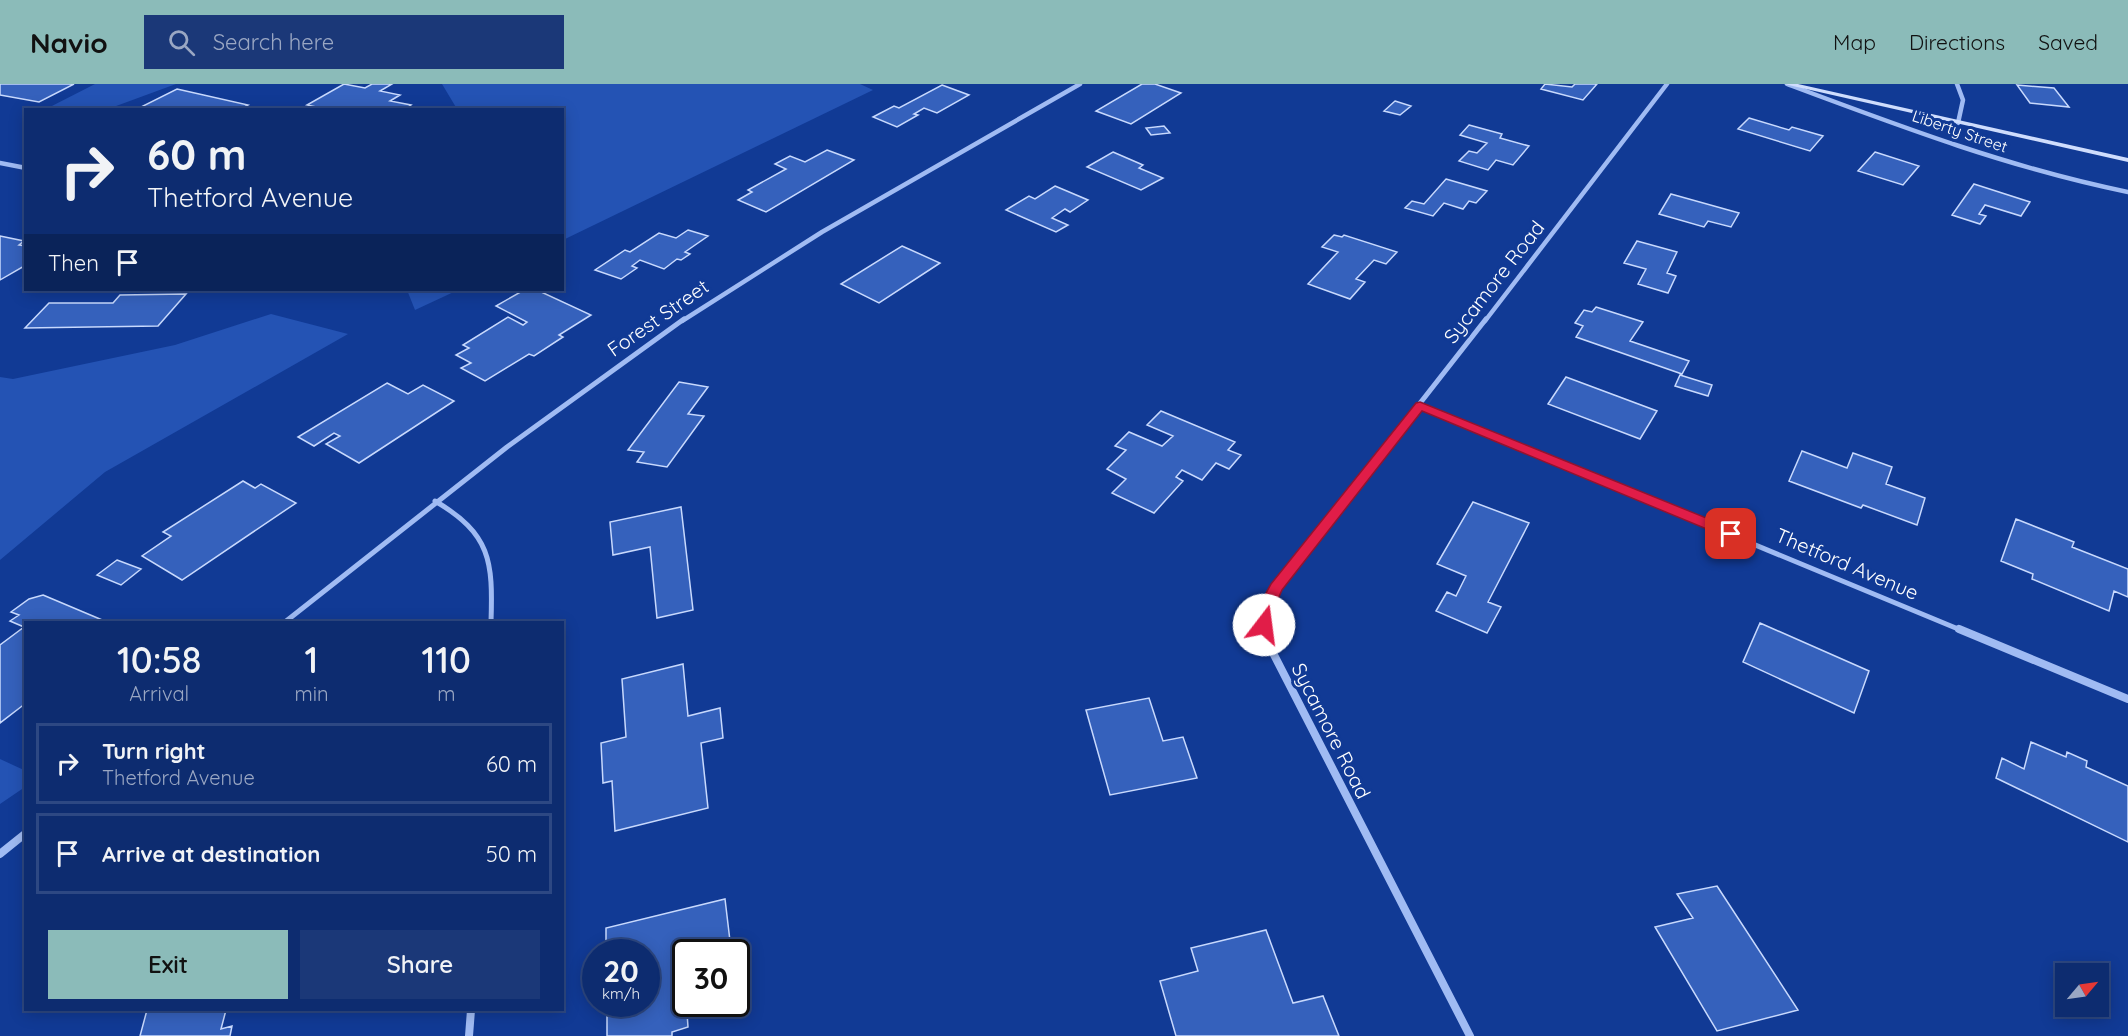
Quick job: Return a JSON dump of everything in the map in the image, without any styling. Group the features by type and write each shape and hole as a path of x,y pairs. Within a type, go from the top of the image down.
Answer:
{"main road":[{"name":"Liberty Street","path":"1788,84 2128,160"}],"street":[{"name":"Forest Street","path":"286,621 435,501 622,363 735,285 830,227 1080,84"},
{"name":"Sycamore Road","path":"1470,1036 1283,674 1271,649 1264,625 1268,606 1276,587 1420,406 1668,84"},
{"name":"Liberty Street","path":"1788,84 1995,159 2053,176 2128,192"},
{"path":"1957,84 1963,100 1958,123"},
{"path":"0,164 24,168"},
{"name":"Thetford Avenue","path":"1420,406 2128,699"},
{"path":"435,501 467,520 478,534 485,549 493,582 491,621"},
{"path":"0,854 24,835"},
{"path":"469,1036 471,1011"}],"shaded area":[{"path":"95,84 176,84 111,108 48,108"},
{"path":"442,84 860,84 873,90 564,240 564,108 456,108"},
{"path":"407,291 456,291 415,310"},
{"path":"271,314 348,334 105,472 0,560 0,377 13,379 175,345"},
{"path":"0,759 24,770 24,788 0,804"}],"building":[{"path":"0,84 74,84 39,102 0,95"},
{"path":"344,84 365,88 372,84 392,84 380,91 400,95 390,101 411,105 407,108 321,108 307,105"},
{"path":"1142,84 1155,84 1181,93 1131,124 1096,111"},
{"path":"1545,84 1572,87 1575,84 1597,84 1583,100 1541,89"},
{"path":"942,85 969,95 937,113 924,108 914,114 918,115 897,127 873,117 894,106 899,108"},
{"path":"2017,85 2054,88 2069,107 2030,103"},
{"path":"177,89 248,105 243,108 150,108 143,106"},
{"path":"1395,101 1411,106 1400,115 1384,111"},
{"path":"1749,118 1789,130 1792,127 1823,136 1810,151 1738,129"},
{"path":"1469,125 1502,134 1500,138 1529,146 1513,165 1496,160 1488,170 1459,161 1469,151 1477,153 1487,143 1460,135"},
{"path":"1164,126 1170,133 1151,135 1146,128"},
{"path":"827,150 854,160 766,212 738,200 752,192 748,190 786,169 775,164 790,156 805,162"},
{"path":"1113,152 1143,165 1139,168 1163,178 1141,190 1087,167"},
{"path":"1875,152 1919,166 1903,185 1858,171"},
{"path":"1446,179 1487,191 1476,203 1469,201 1463,209 1444,203 1433,216 1405,208 1412,201 1424,204"},
{"path":"1974,184 2030,202 2021,216 1985,205 1979,214 1986,216 1980,224 1952,215"},
{"path":"1055,186 1088,200 1070,212 1065,209 1052,218 1068,225 1056,232 1006,210 1029,196 1035,199"},
{"path":"1671,194 1739,213 1731,227 1708,221 1704,227 1659,214"},
{"path":"688,230 708,236 685,252 690,254 681,260 677,259 664,269 640,260 632,266 637,268 621,279 595,270 625,250 630,252 659,233 676,238"},
{"path":"1334,235 1342,237 1344,235 1397,252 1386,264 1374,260 1356,279 1365,282 1350,299 1308,284 1338,252 1322,247"},
{"path":"0,236 24,241 19,245 24,246 24,266 0,280"},
{"path":"1637,241 1677,252 1667,273 1676,276 1668,293 1638,284 1646,269 1624,263"},
{"path":"902,246 940,263 879,303 841,284"},
{"path":"522,291 539,291 591,315 559,335 563,337 534,356 529,354 485,381 461,368 471,363 456,355 469,348 463,345 508,317 523,325 527,322 496,306"},
{"path":"186,294 158,326 25,328 49,303 113,303 120,295"},
{"path":"1596,307 1643,322 1630,341 1689,361 1682,374 1576,337 1583,326 1575,323 1584,310 1592,312"},
{"path":"1680,375 1712,385 1708,396 1675,386"},
{"path":"1566,377 1657,411 1640,439 1548,404"},
{"path":"679,382 708,387 688,414 704,416 667,467 637,462 644,452 628,450"},
{"path":"387,383 408,394 423,385 454,401 359,463 326,444 340,436 334,433 314,446 298,437"},
{"path":"1161,411 1235,442 1228,450 1241,455 1229,469 1216,463 1202,480 1182,470 1176,477 1183,481 1154,513 1112,493 1126,479 1107,469 1126,450 1115,446 1129,432 1162,446 1173,436 1147,425"},
{"path":"1802,451 1847,468 1853,453 1892,467 1886,484 1925,498 1917,525 1863,505 1861,508 1789,481"},
{"path":"243,481 255,488 261,484 296,503 182,580 142,556 171,536 163,532"},
{"path":"1473,502 1529,523 1488,602 1501,607 1487,633 1436,611 1447,592 1456,596 1466,576 1437,564"},
{"path":"681,507 693,610 657,618 650,547 613,555 610,522"},
{"path":"2016,519 2074,542 2072,547 2128,569 2128,597 2114,591 2109,611 2032,579 2033,574 2001,561"},
{"path":"117,560 141,569 121,585 97,575"},
{"path":"43,595 105,621 24,621 24,627 10,621 19,615 11,612 29,599"},
{"path":"1760,623 1869,671 1854,713 1743,662"},
{"path":"24,627 24,705 0,723 0,645"},
{"path":"683,664 688,716 720,708 723,738 701,743 708,808 615,831 612,781 603,783 601,743 626,737 622,679"},
{"path":"1149,698 1163,741 1183,737 1197,778 1110,795 1086,710"},
{"path":"2031,742 2066,757 2067,752 2087,761 2086,767 2128,786 2128,842 1996,778 2002,758 2024,769"},
{"path":"1717,886 1798,1010 1717,1031 1655,927 1693,918 1677,894"},
{"path":"725,899 730,939 672,939 672,1017 687,1017 688,1027 672,1032 672,1036 607,1036 607,1017 660,1017 660,939 606,939 606,928"},
{"path":"1266,930 1293,1003 1323,996 1339,1036 1176,1036 1160,981 1198,971 1191,948"},
{"path":"147,1011 226,1011 221,1029 232,1026 230,1036 140,1036"}],"route":[{"path":"1264,625 1268,606 1276,587 1420,406 1488,432 1731,534"}]}
